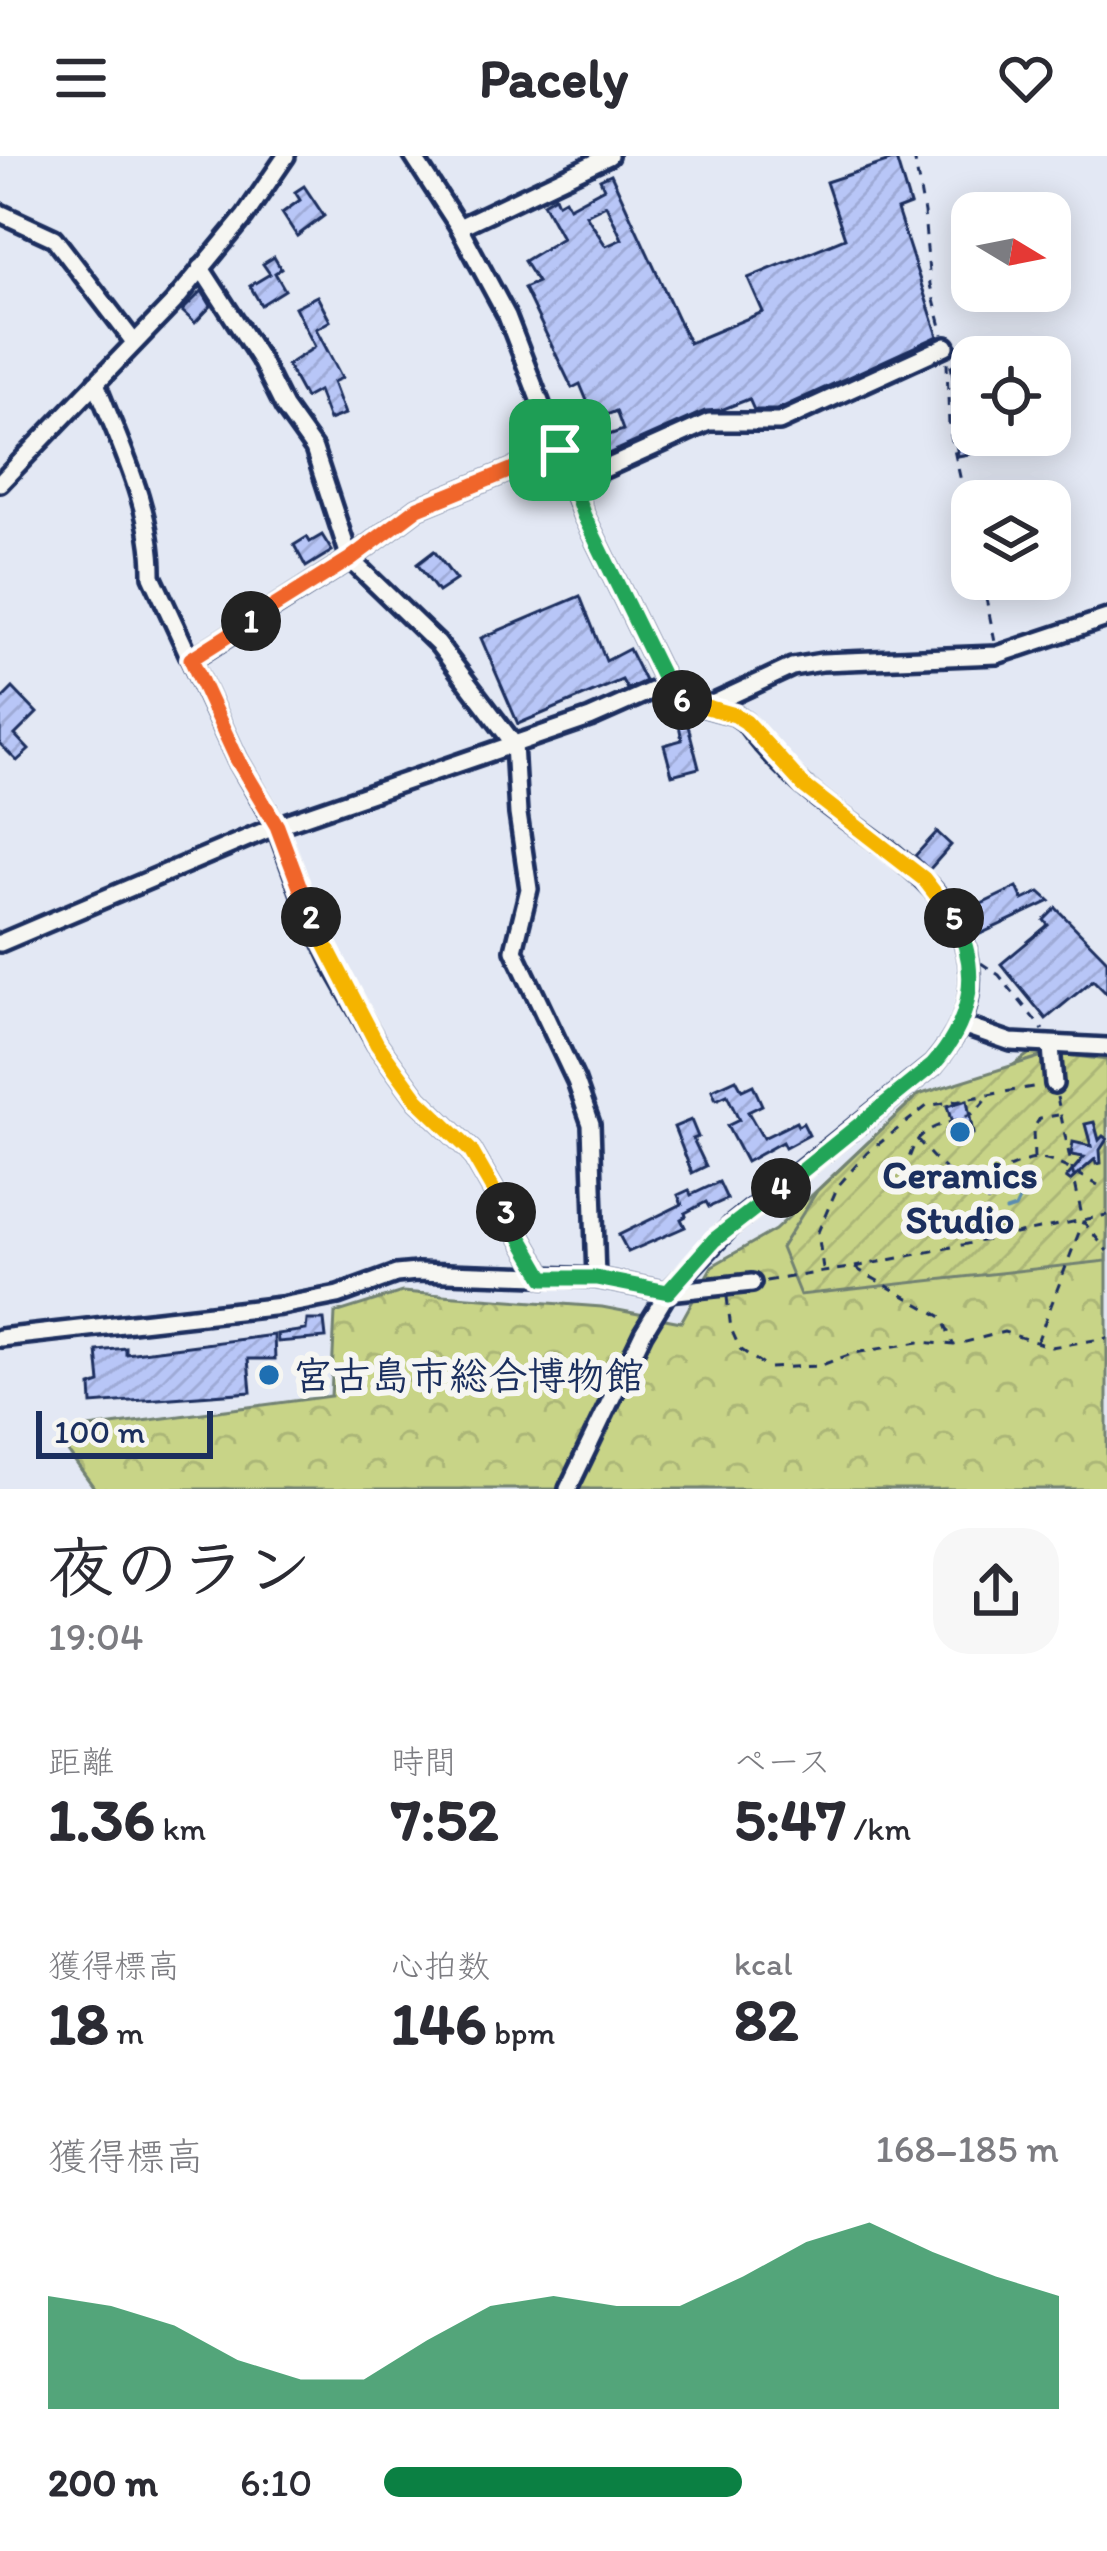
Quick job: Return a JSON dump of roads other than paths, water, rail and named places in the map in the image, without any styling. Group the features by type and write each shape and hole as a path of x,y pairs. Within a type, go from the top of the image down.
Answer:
{"street":[{"path":"0,483 201,268 245,216 286,156"},
{"path":"413,156 508,316 584,516 673,698 746,722 804,786 924,879 957,922 969,955 971,988 962,1025 933,1065 732,1225 668,1292 643,1333 568,1489"},
{"path":"459,227 609,156"},
{"path":"0,213 54,238 134,342"},
{"path":"201,268 314,449 350,559 438,644 514,744 518,814 530,889 514,950 576,1081 591,1124 596,1278"},
{"path":"573,483 709,422 779,422 946,346"},
{"path":"96,383 138,491 153,555 152,576 237,759 277,826 306,908 377,1044 418,1100 471,1151 544,1278"},
{"path":"191,659 350,559 418,508 560,450"},
{"path":"708,706 792,667 998,656 1107,617"},
{"path":"0,943 277,826 590,718 667,685"},
{"path":"962,1025 1011,1042 1107,1047"},
{"path":"1051,1046 1054,1084"},
{"path":"0,1338 281,1306 338,1295 396,1274 596,1278 668,1292 752,1283"}],"waterway":[{"path":"1006,1211 1015,1208 1033,1181"}],"place":[{"name":"Ceramics Studio","path":"960,1132"},
{"name":"宮古島市総合博物館","path":"269,1375"}]}
